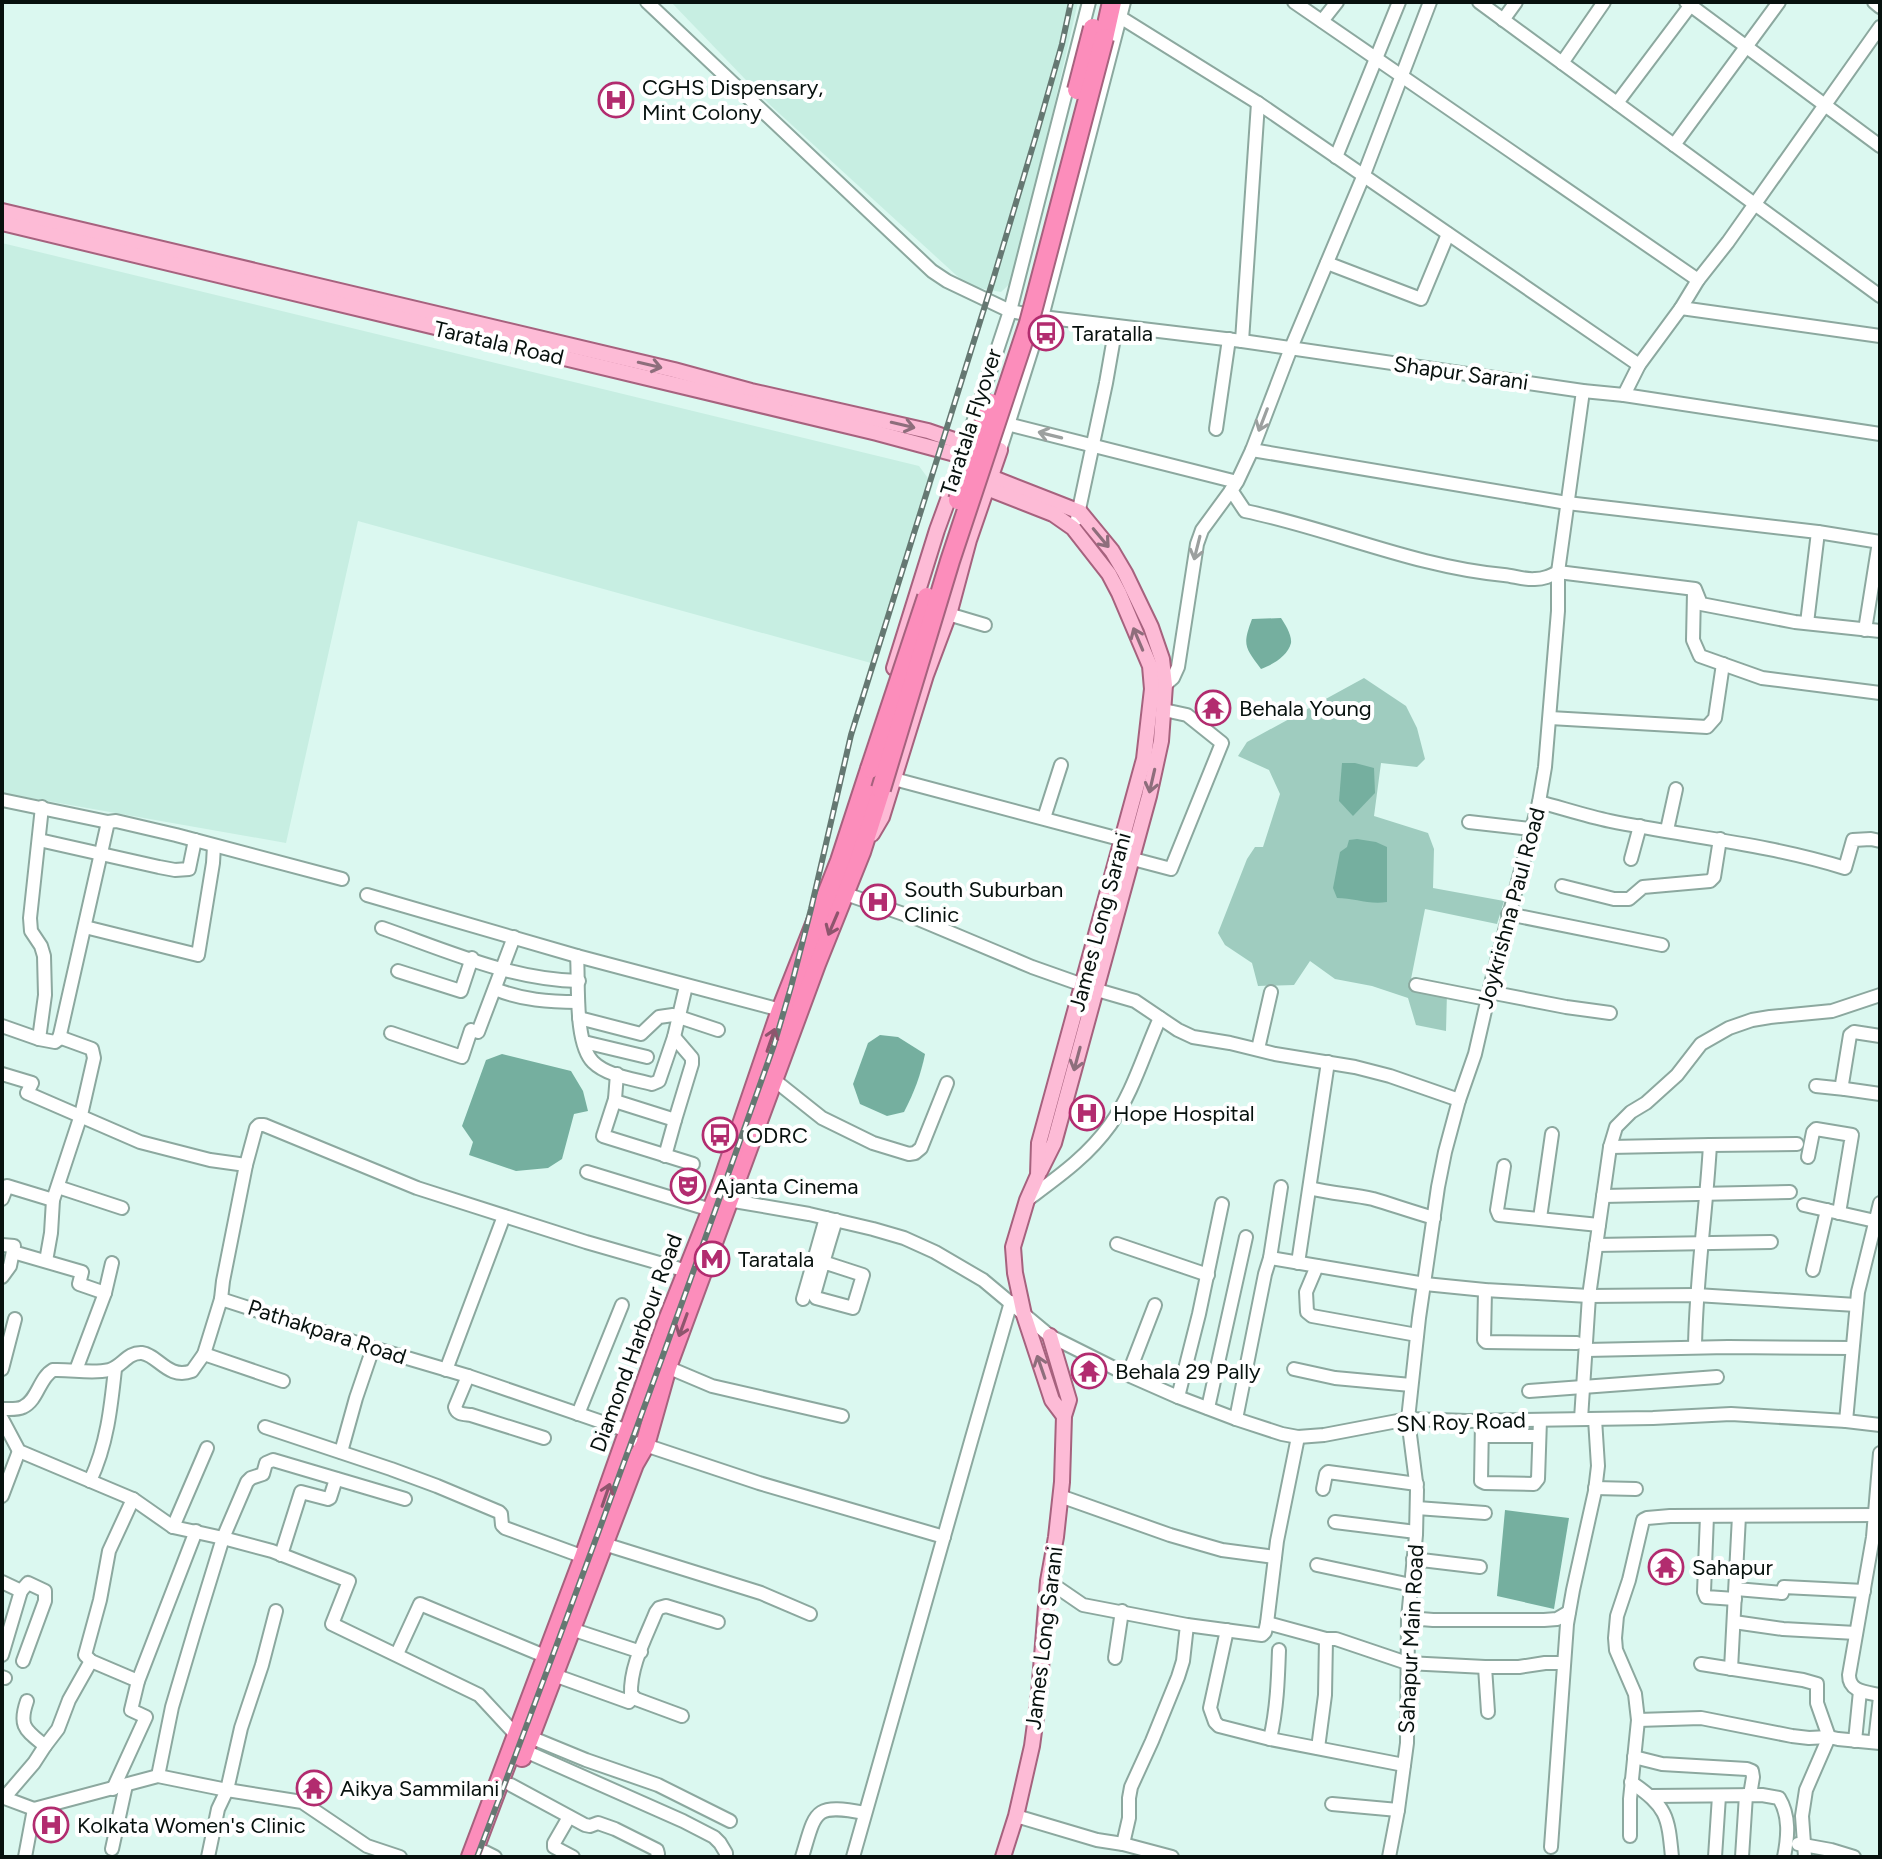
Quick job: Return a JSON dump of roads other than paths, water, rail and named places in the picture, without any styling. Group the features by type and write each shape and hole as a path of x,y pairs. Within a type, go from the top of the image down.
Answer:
{"highway":[{"name":"Taratala Flyover","path":"853,849 887,784 950,561 1029,323 1098,33 1100,2"},
{"name":"Taratala Flyover","path":"853,849 870,769 1021,315 1098,33 1116,10"},
{"name":"Diamond Harbour Road","path":"550,1666 571,1629 634,1464 645,1445 667,1367 816,964 853,849"},
{"name":"Diamond Harbour Road","path":"484,1856 626,1435 711,1210 781,1010 838,891"},
{"name":"Diamond Harbour Road","path":"484,1856 524,1742"}],"main road":[{"path":"2,211 928,431 961,461 994,470 1047,501 1080,512 1112,551 1126,590 1151,627 1162,659 1165,685 1161,741 1133,859 1090,988 1088,1016 1054,1143 1027,1200 1013,1247 1024,1315 1052,1400 1064,1416"},
{"name":"Taratala Road","path":"2,223 877,433 961,461"},
{"path":"961,461 994,470"},
{"path":"853,849 844,828 855,787 961,461"},
{"path":"887,784 948,614 969,540 994,470"},
{"name":"James Long Sarani","path":"994,470 1073,528 1109,574 1126,590 1150,666 1152,689 1144,759 1122,839 1090,988"},
{"name":"James Long Sarani","path":"1003,1857 1032,1746 1048,1581 1060,1496 1064,1416 1069,1400 1050,1336"}],"street":[{"name":"Shapur Sarani","path":"647,2 932,271 1010,311 1235,340 1880,434"},
{"path":"961,461 1010,311 1089,2"},
{"path":"994,470 1042,317 1116,10 1124,2"},
{"path":"1294,2 1698,280"},
{"path":"1322,21 1337,2"},
{"path":"1336,157 1399,2"},
{"path":"1165,685 1178,667 1197,544 1202,530 1234,486 1252,450 1430,2"},
{"path":"1479,2 1880,296"},
{"path":"1503,20 1516,2"},
{"path":"1562,63 1604,2"},
{"path":"1674,145 1779,2"},
{"path":"1874,2 1880,7"},
{"path":"1617,103 1690,3 1880,146"},
{"path":"1116,10 1258,103 1639,365"},
{"path":"1624,395 1639,365 1698,280 1880,27"},
{"path":"1216,429 1235,340 1258,103"},
{"path":"1327,263 1421,299 1448,234"},
{"path":"1681,308 1880,336"},
{"path":"1073,528 1080,512 1116,326"},
{"name":"Joykrishna Paul Road","path":"1408,1419 1417,1335 1445,1152 1475,1054 1508,914 1539,802 1545,767 1558,611 1558,572 1583,391"},
{"path":"1007,424 1234,486"},
{"path":"1252,450 1567,503 1880,542 1865,630"},
{"path":"1234,486 1245,511 1440,565 1532,579 1546,578 1558,572 1695,589"},
{"path":"1807,623 1818,532"},
{"path":"1695,589 1701,604 1807,623 1880,631"},
{"path":"1695,589 1693,640 1700,656 1762,678 1880,693"},
{"path":"948,614 985,625"},
{"path":"1550,718 1707,727 1715,718 1723,664"},
{"path":"1133,859 1171,869 1222,743 1187,715 1164,710"},
{"path":"1044,818 1061,765"},
{"path":"887,784 1044,818 1137,843"},
{"path":"1667,830 1676,789"},
{"path":"2,800 108,822 116,821 342,879"},
{"path":"1539,802 1610,821 1806,856 1845,868 1853,840 1880,841"},
{"path":"39,1039 45,995 44,956 31,931 30,918 42,807"},
{"path":"2,1026 39,1039 55,1042 59,1037 108,822"},
{"path":"1469,822 1531,829"},
{"path":"1631,859 1640,826"},
{"path":"1562,886 1614,899 1629,899 1643,887 1710,881 1714,877 1720,839"},
{"path":"39,840 175,870 189,869 195,840"},
{"path":"85,927 198,955 214,846"},
{"path":"838,891 918,919 1032,967 1135,1001 1193,1037 1390,1076 1459,1100"},
{"path":"367,895 577,956 781,1010"},
{"path":"1508,914 1662,945"},
{"path":"382,928 503,969 552,980 579,981"},
{"path":"391,1033 462,1057 495,989 514,937"},
{"path":"577,956 579,1018 589,1056 604,1070 652,1084 662,1077 686,986"},
{"path":"398,971 461,991 472,958"},
{"path":"1416,985 1610,1013"},
{"path":"495,989 513,996 578,1002"},
{"path":"1258,1049 1271,992"},
{"path":"1581,1419 1581,1346 1610,1147 1616,1127 1677,1075 1701,1044 1729,1028 1752,1020 1832,1011 1880,995"},
{"path":"579,1018 641,1034 659,1017 679,1017 718,1030"},
{"path":"1027,1200 1067,1172 1110,1125 1131,1086 1160,1018"},
{"path":"1845,1089 1842,1084 1850,1035 1854,1032 1880,1036"},
{"path":"46,1261 53,1200 81,1115 93,1066 92,1049 59,1037"},
{"path":"665,1156 692,1064 692,1058 674,1037"},
{"path":"584,1042 647,1057"},
{"path":"1298,1263 1328,1062"},
{"path":"2,1074 32,1083 27,1093 140,1142 210,1160 246,1165"},
{"path":"617,1074 615,1099 603,1136 693,1164"},
{"path":"773,1079 822,1118 873,1143 909,1154 921,1148 947,1083"},
{"path":"1816,1086 1880,1094"},
{"path":"615,1099 675,1120"},
{"path":"221,1299 246,1165 259,1125 417,1188 687,1271"},
{"path":"1808,1157 1816,1129 1852,1135 1833,1212 1813,1270"},
{"path":"1540,1218 1552,1134"},
{"path":"1610,1147 1797,1144"},
{"path":"1695,1347 1696,1295 1710,1145"},
{"path":"1504,1166 1497,1213 1599,1225"},
{"path":"587,1172 711,1210"},
{"path":"58,1187 122,1208"},
{"path":"1236,1419 1270,1258 1281,1187"},
{"path":"1310,1188 1372,1199 1434,1218"},
{"path":"4,1189 53,1200"},
{"path":"1603,1196 1790,1192"},
{"name":"SN Roy Road","path":"728,1200 831,1219 894,1235 935,1252 983,1280 1050,1336 1178,1397 1236,1419 1298,1437 1408,1419 1482,1421 1731,1414 1880,1425"},
{"path":"1846,1421 1856,1305 1880,1203"},
{"path":"1178,1397 1222,1204"},
{"path":"1804,1205 1875,1221"},
{"path":"446,1370 504,1216"},
{"path":"823,1262 863,1275 853,1308 814,1297 831,1219"},
{"path":"803,1299 831,1219"},
{"path":"1208,1408 1246,1237"},
{"path":"1596,1245 1771,1242"},
{"path":"1117,1244 1208,1275"},
{"path":"2,1277 10,1266 8,1248 82,1272 79,1284 105,1293"},
{"path":"1270,1258 1425,1284 1485,1290 1589,1296 1696,1295 1856,1305"},
{"path":"1865,1260 1880,1263"},
{"path":"76,1370 105,1293 112,1263"},
{"path":"1317,1266 1306,1292 1307,1312 1312,1316 1417,1335"},
{"path":"1485,1290 1486,1342 1581,1346 1852,1348"},
{"name":"Pathakpara Road","path":"204,1354 221,1299 468,1376 578,1414 645,1445 759,1483 944,1537"},
{"path":"853,1857 1011,1302"},
{"path":"578,1414 622,1305"},
{"path":"1128,1375 1155,1305"},
{"path":"2,1369 15,1319"},
{"path":"341,1452 373,1348"},
{"path":"2,1409 21,1408 29,1402 45,1374 53,1370 96,1372 115,1369 137,1353 146,1354 180,1374 192,1371 204,1354 283,1381"},
{"path":"667,1367 712,1386 842,1416"},
{"path":"90,1481 99,1463 106,1435 115,1369"},
{"path":"1294,1369 1366,1382 1411,1385"},
{"path":"468,1376 455,1407 460,1414 544,1438"},
{"path":"1529,1391 1717,1377"},
{"path":"2,1419 19,1451 133,1499 173,1527 281,1555 349,1581 332,1624 479,1695 524,1742 714,1837 726,1857"},
{"name":"Sahapur Main Road","path":"1389,1857 1407,1743 1408,1618 1417,1508 1417,1484 1408,1419"},
{"path":"1551,1847 1569,1612 1598,1466 1595,1419"},
{"path":"1512,1420 1512,1436"},
{"path":"1482,1421 1482,1482 1534,1484 1538,1479 1540,1420"},
{"path":"265,1427 437,1486 499,1512 505,1528 584,1557"},
{"path":"1482,1436 1539,1436"},
{"path":"1048,1581 1083,1605 1258,1636 1265,1632 1275,1557 1298,1437"},
{"path":"173,1527 207,1448"},
{"path":"2,1496 19,1451"},
{"path":"1638,1720 1701,1718 1792,1736 1878,1743 1880,1696 1860,1691 1849,1682 1876,1515 1880,1453"},
{"path":"353,1484 361,1459"},
{"path":"158,1776 172,1707 223,1538 247,1482 263,1474 266,1463 273,1460 405,1499"},
{"path":"281,1555 307,1470"},
{"path":"1323,1489 1328,1472 1417,1484"},
{"path":"301,1492 328,1499 336,1479"},
{"path":"1595,1488 1636,1489"},
{"path":"1060,1496 1222,1550 1275,1557"},
{"path":"133,1499 109,1551 85,1655 91,1661 138,1681"},
{"path":"1417,1508 1485,1513"},
{"path":"1630,1836 1631,1782 1638,1720 1635,1694 1616,1650 1615,1638 1617,1616 1629,1580 1641,1524 1647,1518 1876,1515"},
{"path":"1707,1516 1706,1597 1782,1593 1784,1587 1864,1591"},
{"path":"1731,1669 1739,1516"},
{"path":"1335,1522 1416,1532"},
{"path":"113,1789 146,1717 131,1710 138,1681 196,1531"},
{"path":"604,1544 761,1593 810,1614"},
{"path":"1413,1559 1480,1567"},
{"path":"1317,1565 1411,1585"},
{"path":"2,1582 21,1591"},
{"path":"2,1655 21,1591 28,1583 45,1591 45,1601 23,1661"},
{"path":"397,1654 420,1604 629,1702"},
{"path":"682,1716 636,1699 631,1694 641,1652 659,1608 666,1606 718,1622"},
{"path":"208,1857 218,1809 227,1790 241,1728 276,1611"},
{"path":"1115,1658 1122,1611"},
{"path":"1408,1618 1544,1620 1557,1619 1569,1612"},
{"path":"1734,1622 1783,1629 1856,1633"},
{"path":"1267,1623 1336,1639 1407,1663 1485,1667 1564,1663"},
{"path":"1130,1849 1131,1787 1178,1677 1187,1625"},
{"path":"571,1629 641,1652"},
{"path":"1227,1630 1211,1712 1219,1726 1404,1765"},
{"path":"1318,1748 1325,1695 1326,1639"},
{"path":"1270,1739 1277,1706 1279,1650"},
{"path":"91,1661 69,1700 58,1729 34,1763 3,1798 34,1809 158,1776 302,1802 367,1846 400,1857"},
{"path":"1701,1664 1817,1684 1817,1703 1829,1737 1806,1790 1802,1816 1805,1851"},
{"path":"1485,1667 1488,1712"},
{"path":"1855,1741 1860,1691"},
{"path":"27,1701 22,1715 23,1723 28,1732 45,1746"},
{"path":"524,1742 664,1787 730,1821"},
{"path":"1634,1757 1662,1764 1752,1771 1742,1857"},
{"path":"1631,1782 1662,1808 1672,1857"},
{"path":"112,1849 126,1785"},
{"path":"511,1785 590,1826 598,1823 615,1829 657,1850 657,1857"},
{"path":"1651,1796 1748,1795 1779,1798 1787,1824 1784,1857"},
{"path":"1715,1857 1719,1796"},
{"path":"1332,1804 1398,1810"},
{"path":"802,1857 814,1819 819,1813 839,1808 865,1813"},
{"path":"25,1857 34,1809"},
{"path":"1016,1816 1130,1849 1172,1857"},
{"path":"569,1817 554,1847 573,1857"},
{"path":"1787,1841 1805,1851 1831,1850 1854,1857"}],"railway":[{"path":"477,1857 628,1452 774,1045 811,909 851,735 993,280 1062,44 1071,2"}],"place":[{"name":"CGHS Dispensary, Mint Colony","path":"616,100"},
{"name":"Taratalla","path":"1046,333"},
{"name":"Behala Young","path":"1213,708"},
{"name":"South Suburban Clinic","path":"878,902"},
{"name":"Hope Hospital","path":"1087,1113"},
{"name":"ODRC","path":"720,1135"},
{"name":"Ajanta Cinema","path":"688,1186"},
{"name":"Taratala","path":"712,1259"},
{"name":"Behala 29 Pally","path":"1089,1371"},
{"name":"Sahapur","path":"1666,1567"},
{"name":"Aikya Sammilani","path":"314,1788"},
{"name":"Kolkata Women's Clinic","path":"51,1825"}]}
